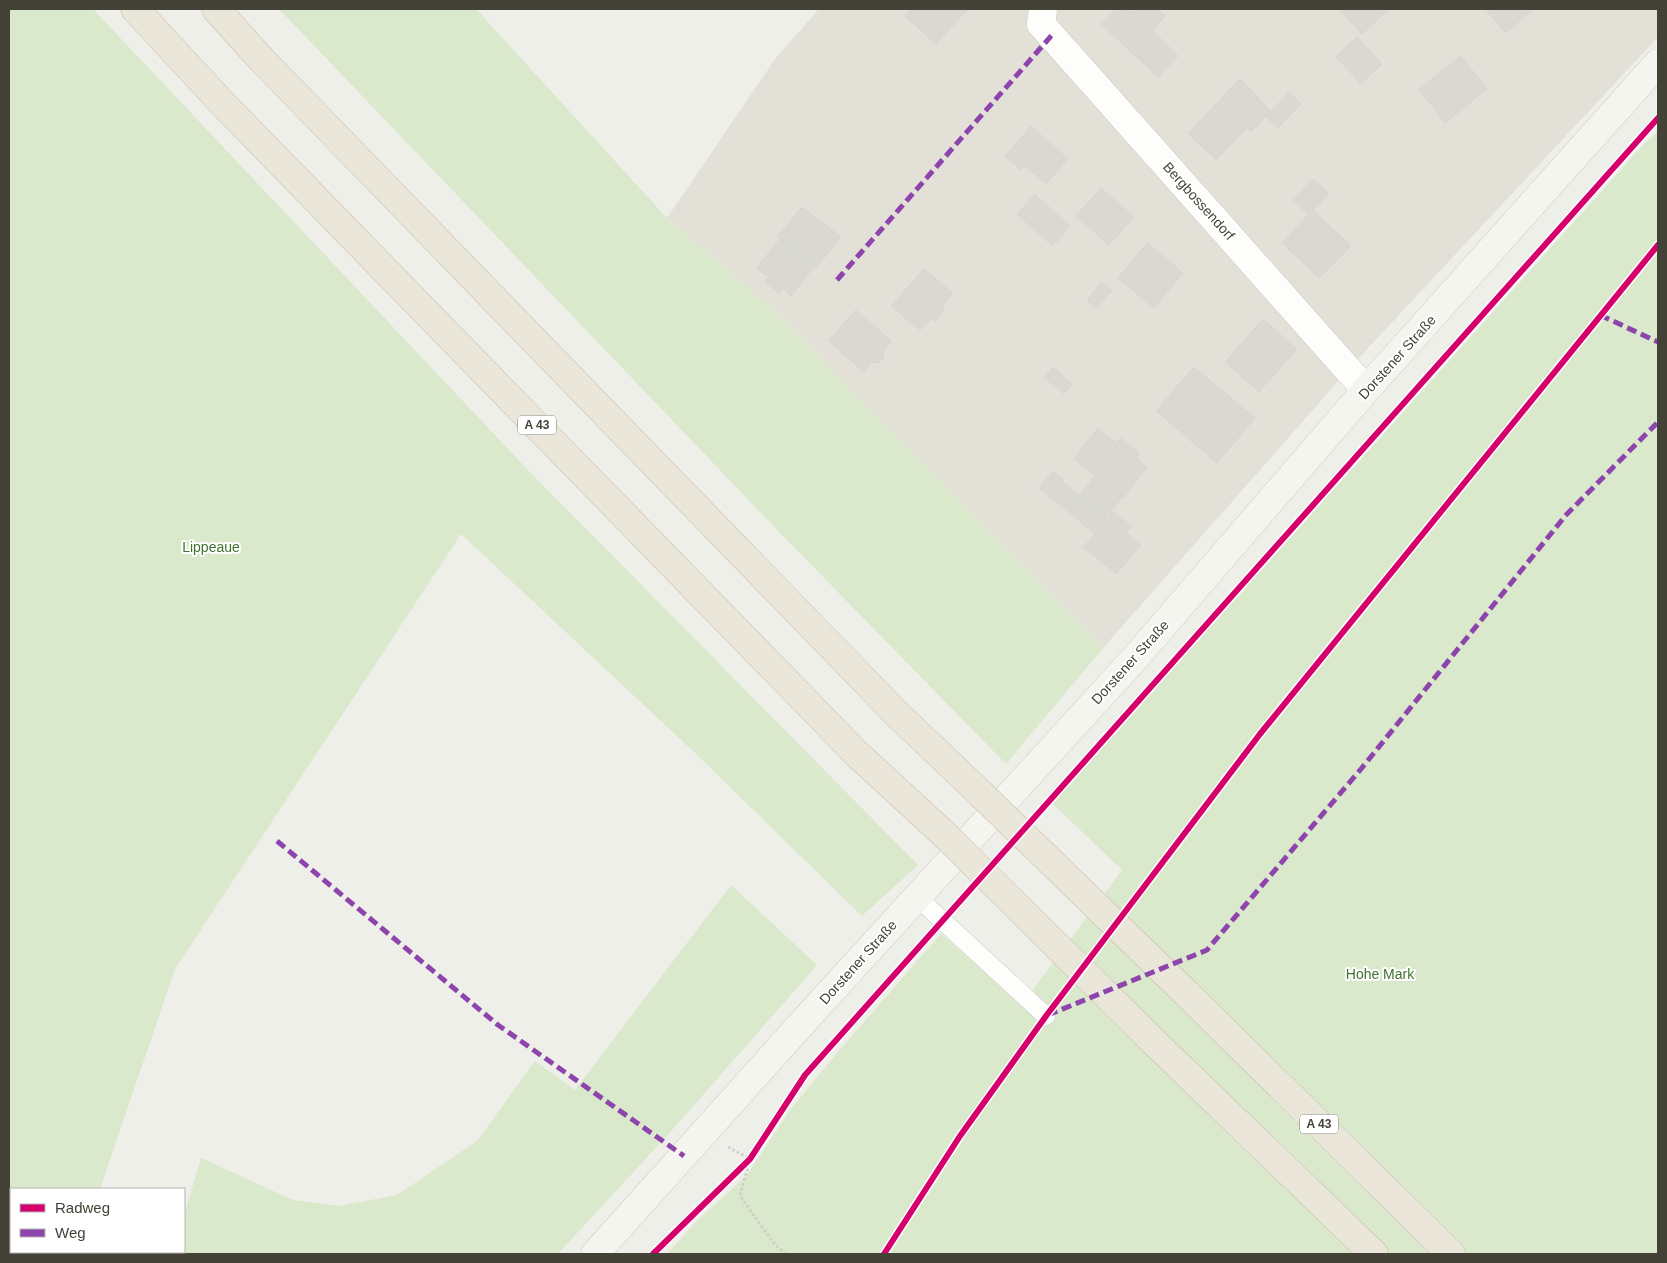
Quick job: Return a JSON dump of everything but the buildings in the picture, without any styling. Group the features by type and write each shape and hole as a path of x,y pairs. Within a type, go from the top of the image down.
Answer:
{"highway":[{"name":"A 43","path":"136,9 224,105 858,755 945,835 1153,1041 1374,1254"},
{"name":"A 43","path":"216,9 261,59 890,707 1188,994 1451,1254"}],"main road":[{"name":"Dorstener Straße","path":"595,1254 1135,658 1366,390 1658,63"}],"street":[{"name":"Bergbossendorf","path":"1044,9 1041,24 1366,390"}],"lane":[{"path":"917,897 1046,1016"}],"path":[{"path":"704,1133 750,1159 740,1196 773,1242 784,1254"}],"shaded area":[{"path":"819,9 1658,9 1658,37 1357,360 1103,648 772,309 667,218 775,59"}],"green space":[{"name":"Lippeaue","path":"9,9 93,9 527,469 918,865 862,916 694,752 461,534 175,969 100,1188 10,1188 10,1253 78,1254 9,1254"},
{"path":"279,9 476,9 667,218 772,309 1103,648 1006,764 782,535"},
{"name":"Hohe Mark","path":"1658,132 1658,1254 667,1254 697,1221 746,1176 790,1110 941,934 1023,1003 1122,870 1052,803 1645,143"},
{"path":"731,885 817,965 674,1128 558,1254 172,1254 185,1253 185,1212 201,1158 293,1200 339,1206 397,1195 477,1141 535,1061 575,1090"}],"marked path":[{"path":"837,280 1052,35"},
{"path":"1600,315 1658,342"},
{"path":"1048,1015 1207,950 1361,769 1566,515 1658,422"},
{"path":"277,841 498,1025 684,1156"}],"cycle path":[{"path":"653,1254 750,1159 805,1075 1658,118"},
{"path":"884,1254 960,1136 1046,1016 1260,734 1658,245"}]}
